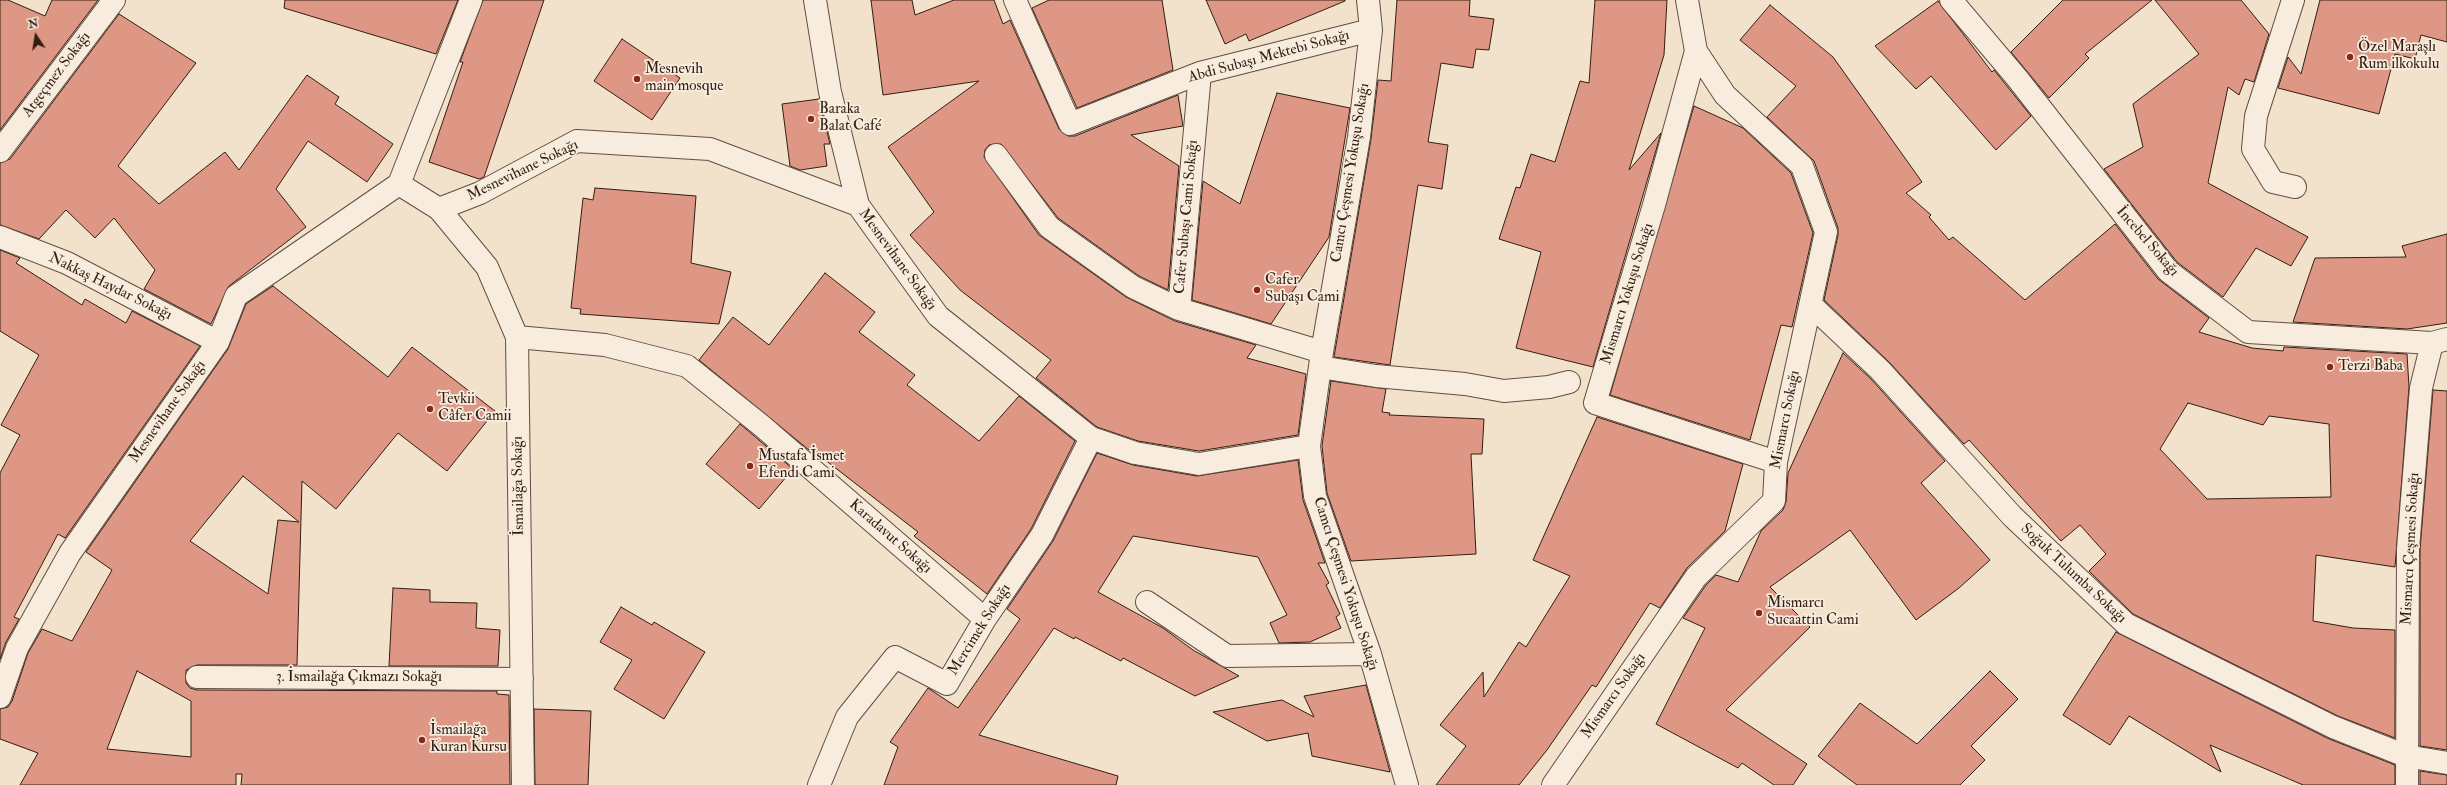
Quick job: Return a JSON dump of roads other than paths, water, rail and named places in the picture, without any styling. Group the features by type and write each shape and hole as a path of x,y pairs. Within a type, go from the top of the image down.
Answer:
{"street":[{"name":"Atgeçmez Sokağı","path":"0,151 114,0"},
{"path":"399,184 470,0"},
{"path":"814,0 830,92 858,206"},
{"name":"Abdi Subaşı Mektebi Sokağı","path":"1016,0 1070,124 1200,73 1371,30"},
{"name":"Camcı Çeşmesi Yokuşu Sokağı","path":"1368,0 1371,30 1359,137 1321,360 1309,446 1315,496 1370,654 1407,785"},
{"name":"Mismarcı Yokuşu Sokağı","path":"1687,0 1696,51 1654,205 1595,403 1776,462"},
{"name":"İncebel Sokağı","path":"1951,0 2018,78 2168,271 2248,332 2440,341"},
{"path":"2293,0 2256,116 2253,149 2273,182 2295,187"},
{"name":"Mismarcı Sokağı","path":"1553,785 1696,577 1774,501 1776,462 1826,232 1802,166 1725,95 1696,51"},
{"name":"Cafer Subaşı Cami Sokağı","path":"1200,73 1179,309 1321,360 1376,376 1465,384 1504,391 1549,387 1569,382"},
{"name":"Mesnevihane Sokağı","path":"439,209 480,193 577,141 710,149 858,206 938,316 1091,438 1135,454 1200,464 1309,446"},
{"path":"996,154 1049,227 1133,288 1179,309"},
{"name":"İsmailağa Sokağı","path":"399,184 439,209 487,267 517,337 523,785"},
{"name":"Mesnevihane Sokağı","path":"0,697 8,650 70,553 218,342 236,296 399,184"},
{"name":"Nakkaş Haydar Sokağı","path":"0,237 66,263 218,342"},
{"name":"Soğuk Tulumba Sokağı","path":"1811,305 1880,370 2012,516 2126,624 2333,727 2406,756 2447,763"},
{"name":"Karadavut Sokağı","path":"517,337 605,345 687,366 762,426 985,619"},
{"name":"Mismarcı Çeşmesi Sokağı","path":"2407,785 2408,549 2421,388 2440,341"},
{"name":"Mercimek Sokağı","path":"819,785 847,717 895,658 947,684 985,619 1042,535 1091,438"},
{"path":"1147,602 1226,656 1370,654"},
{"name":"3. İsmailağa Çıkmazı Sokağı","path":"197,677 522,679"}],"place":[{"name":"Özel Maraşlı Rum ilkokulu","path":"2350,57"},
{"name":"Mesnevih main mosque","path":"637,79"},
{"name":"Baraka Balat Café","path":"811,119"},
{"name":"Cafer Subaşı Cami","path":"1257,290"},
{"name":"Terzi Baba","path":"2330,367"},
{"name":"Tevkii Câfer Camii","path":"430,409"},
{"name":"Mustafa İsmet Efendi Cami","path":"750,466"},
{"name":"Mismarcı Sucaattin Cami","path":"1759,613"},
{"name":"İsmailağa Kuran Kursu","path":"422,740"}]}
